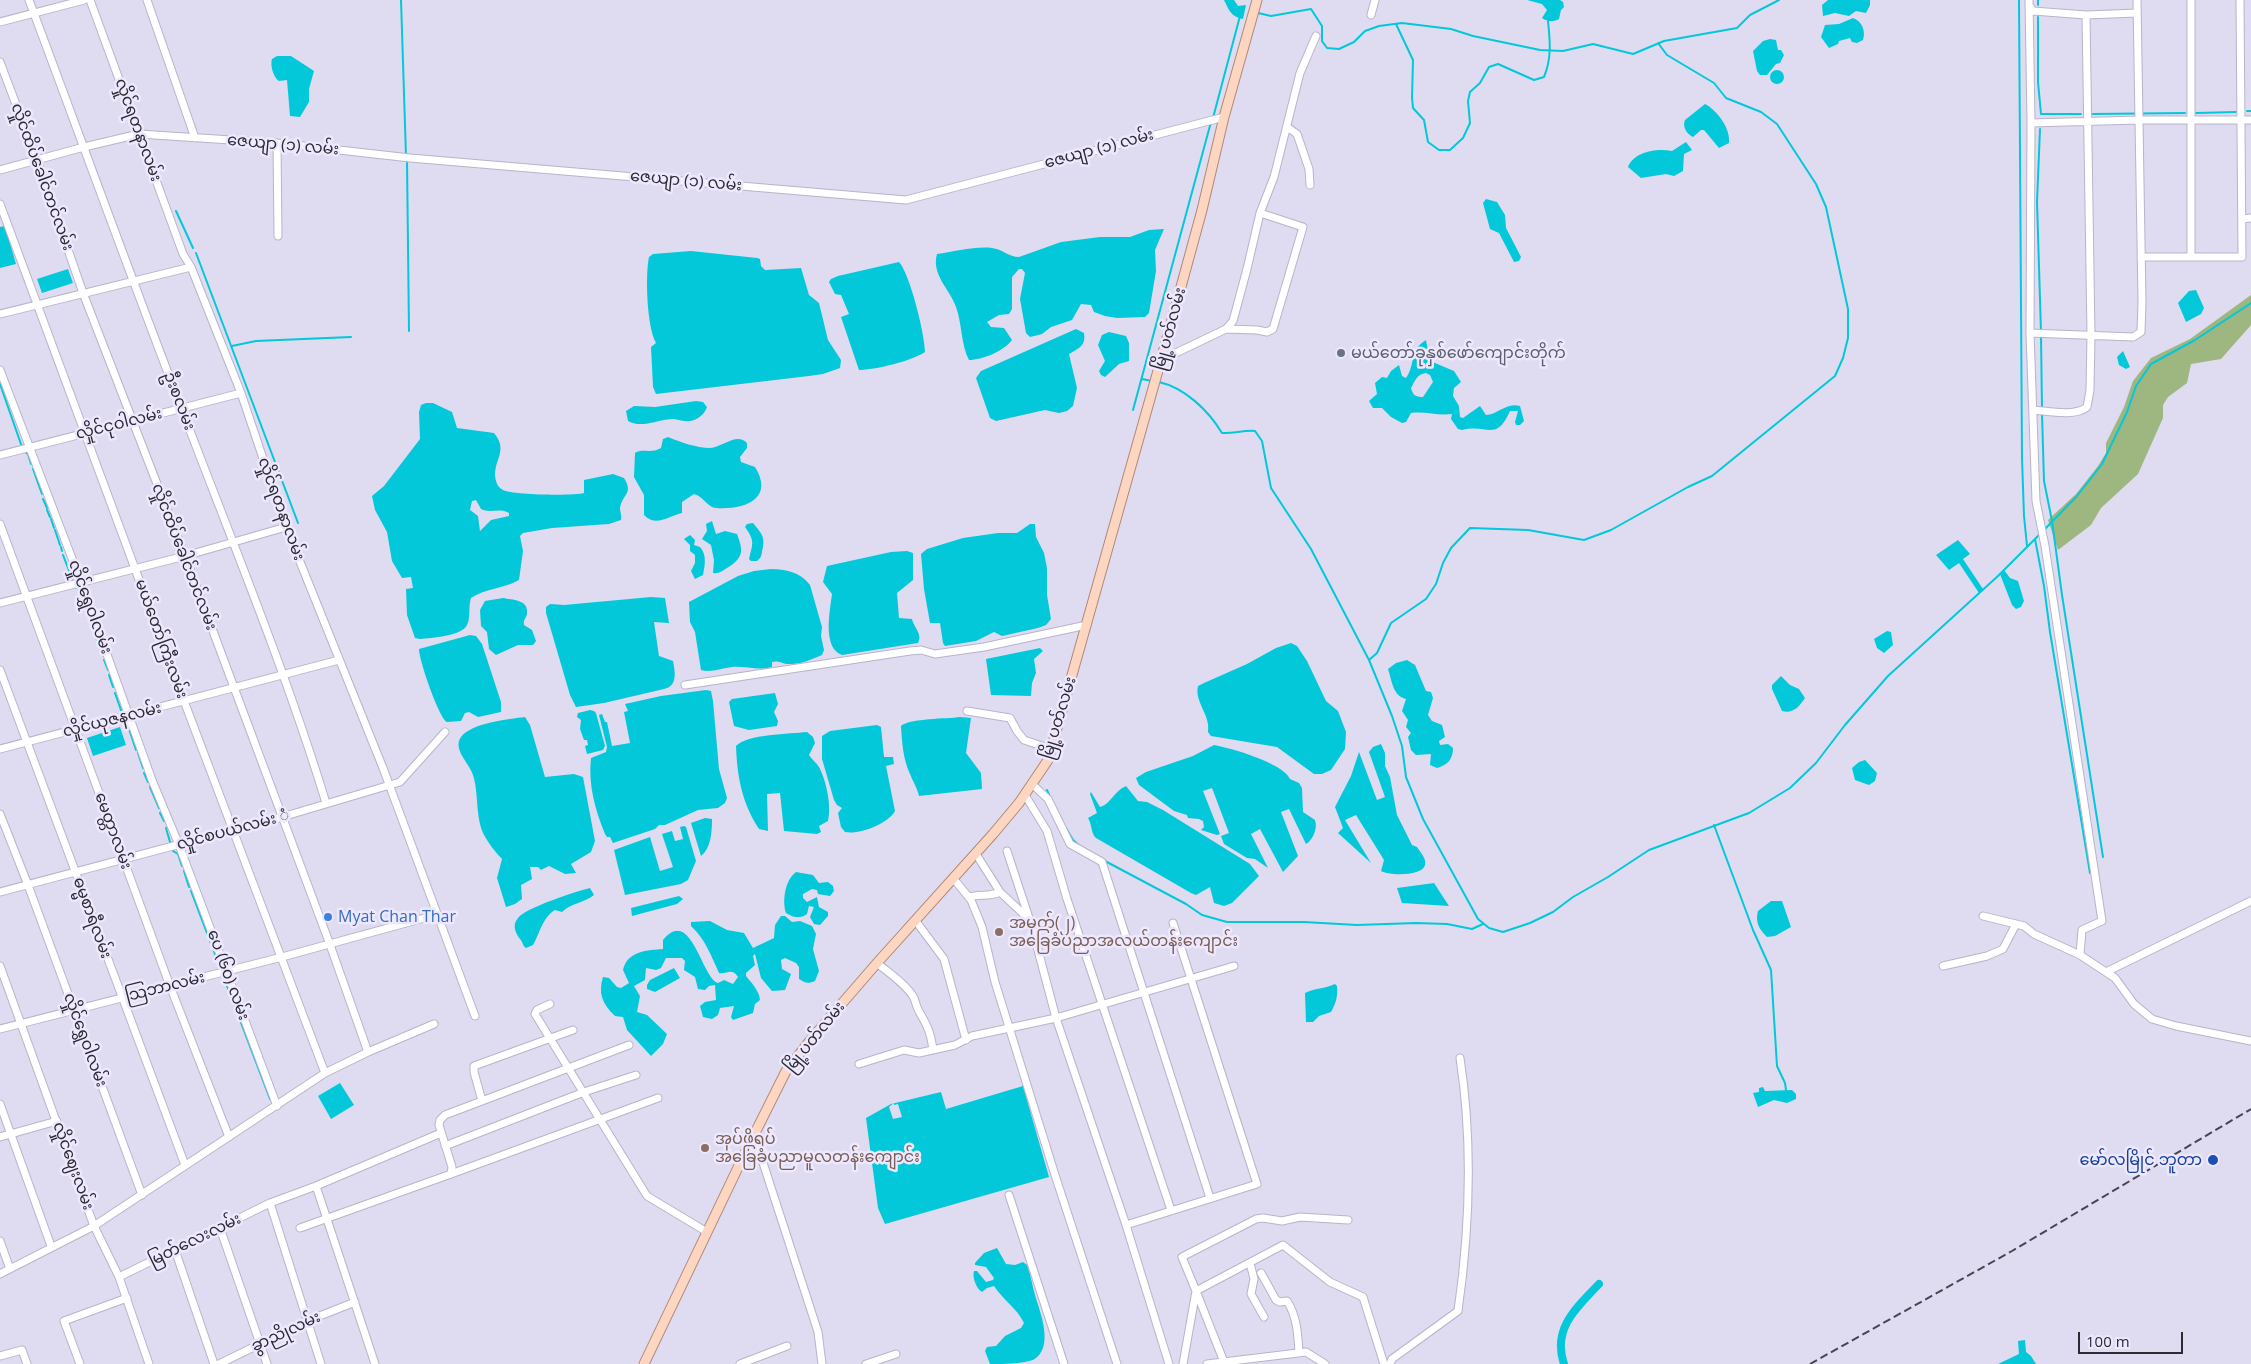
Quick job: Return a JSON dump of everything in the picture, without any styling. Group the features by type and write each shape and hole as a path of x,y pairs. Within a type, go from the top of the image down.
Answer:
{"main road":[{"name":"မြို့ပတ်လမ်း","path":"645,1364 786,1071 877,963 976,854 1025,795 1048,760 1161,360 1202,210 1224,117 1257,0"}],"street":[{"name":"ဦးစလမ်း","path":"29,0 181,408 284,676 307,740 326,804"},
{"path":"0,22 84,0"},
{"name":"လှိုင်ရတနာလမ်း","path":"90,0 183,254 191,268 241,393 286,528 388,786 475,1016"},
{"path":"147,0 195,138"},
{"path":"1371,15 1375,0"},
{"path":"2030,333 2133,337 2141,332 2137,0"},
{"path":"2191,0 2192,257"},
{"path":"2141,257 2242,257 2240,0"},
{"path":"2028,2 2033,11 2086,15 2137,13"},
{"path":"2028,2 2031,124 2030,333 2036,501 2039,525 2045,546 2102,921 2082,930 2080,955"},
{"path":"2033,410 2073,412 2083,410 2087,407 2090,390 2091,335 2086,15"},
{"path":"1161,360 1226,329 1233,321 1260,213 1274,177 1300,73 1316,36"},
{"name":"လှိုင်ထိပ်ခေါင်တင်လမ်း","path":"0,62 37,160 83,293 185,556 330,942 368,1052"},
{"name":"ဇေယျာ (၁) လမ်း","path":"0,170 139,134 277,144 410,158 906,200 1224,117"},
{"path":"2031,124 2139,120 2251,120"},
{"path":"1287,127 1297,134 1308,169 1310,186"},
{"path":"277,144 278,236"},
{"name":"မယ်တော်ကြီးလမ်း","path":"0,204 83,432 136,568 184,701 325,1073"},
{"path":"1226,329 1267,332 1273,329 1299,243 1303,227 1260,213"},
{"path":"2242,219 2251,218"},
{"path":"0,314 134,280 191,268"},
{"name":"လှိုင်ရွှေဝါလမ်း","path":"0,370 26,449 129,715 152,780 179,845"},
{"name":"လှိုင်ငုဝါလမ်း","path":"0,455 83,432 241,393"},
{"name":"မေတ္တာလမ်း","path":"0,524 170,986 230,1137"},
{"path":"0,603 286,528"},
{"path":"685,685 910,651 921,650 935,654 984,647 1087,625"},
{"name":"လှိုင်ယုဇနလမ်း","path":"0,749 233,687 284,676 339,660"},
{"name":"ဓမ္မစာရီလမ်း","path":"0,670 185,1165"},
{"path":"967,711 1010,718 1024,740 1051,749"},
{"name":"လှိုင်စပယ်လမ်း ံ","path":"0,892 282,817 400,782 445,732"},
{"path":"1032,784 1048,799 1070,844 1102,862 1210,1198"},
{"path":"1025,795 1047,831 1172,1210"},
{"name":"လှိုင်ရွှေဝါလမ်း","path":"0,814 142,1195"},
{"name":"ပေ (၆၀) လမ်း","path":"179,845 277,1106"},
{"path":"1007,852 1030,920 1056,1018 1126,1225 1170,1364"},
{"path":"976,854 1000,892 1030,920"},
{"path":"954,878 969,897 982,927 995,982 1009,1028 1117,1364"},
{"path":"969,897 981,894 992,896 1000,892"},
{"path":"2106,972 2251,901"},
{"path":"1983,916 2024,926 2034,934 2080,955 2115,978 2134,1004 2152,1019 2176,1026 2251,1041"},
{"name":"သြဘာလမ်း","path":"0,1029 122,999 424,918"},
{"path":"915,920 944,958 966,1040"},
{"path":"1126,1225 1258,1184 1173,923"},
{"path":"1943,966 1987,956 2004,949 2016,924"},
{"path":"877,963 890,972 899,984 903,985 914,998 920,1013 926,1020 934,1050"},
{"name":"လှိုင်ဈေးလမ်း","path":"0,966 94,1226 119,1277 149,1364"},
{"path":"858,1064 904,1050 919,1053 955,1045 972,1036 1056,1018 1234,966"},
{"path":"550,1004 537,1010 535,1014 647,1196 707,1232"},
{"path":"0,1274 51,1246 94,1226 325,1073 368,1052 434,1024"},
{"path":"482,1101 474,1066 573,1030"},
{"path":"451,1174 452,1167 441,1133 440,1120 445,1115 628,1045"},
{"path":"1390,1364 1392,1359 1458,1311 1464,1271 1470,1174 1466,1102 1460,1058"},
{"path":"445,1146 584,1092 636,1075"},
{"path":"300,1228 327,1220 658,1098"},
{"path":"0,1104 51,1246"},
{"path":"0,1137 57,1121"},
{"name":"မြတ်လေးလမ်း","path":"119,1277 270,1203 316,1186 441,1133"},
{"path":"754,1135 818,1332 822,1364"},
{"path":"316,1186 375,1364"},
{"path":"1008,1195 1064,1364"},
{"path":"270,1203 321,1364"},
{"path":"1224,1362 1182,1257 1256,1219 1282,1221 1300,1217 1348,1220"},
{"path":"220,1228 267,1364"},
{"path":"0,1240 10,1268"},
{"path":"1196,1290 1283,1245 1330,1282 1363,1297 1384,1364"},
{"path":"175,1250 214,1364"},
{"path":"1250,1263 1254,1279 1251,1294 1264,1317"},
{"path":"1261,1273 1276,1300 1280,1302 1287,1301 1290,1305 1298,1330 1299,1353"},
{"path":"1183,1364 1196,1290"},
{"path":"80,1364 64,1321 127,1298"},
{"name":"ခွာညိုလမ်း","path":"219,1364 307,1321 355,1302"},
{"path":"740,1364 787,1346"},
{"path":"0,1356 22,1350 27,1364"},
{"path":"1207,1364 1306,1352 1325,1364"},
{"path":"866,1364 896,1354"}],"green space":[{"path":"2251,295 2251,325 2221,359 2191,364 2187,383 2168,397 2163,405 2163,418 2138,474 2101,508 2091,525 2058,550 2048,520 2076,494 2106,453 2106,443 2124,407 2133,381 2151,358 2190,339"}],"water":[{"path":"1224,0 1234,0 1238,6 1246,5 1243,19 1233,15"},
{"path":"1527,0 1560,0 1563,2 1564,7 1561,10 1559,19 1549,21 1542,18 1547,10 1542,4"},
{"path":"1828,0 1870,0 1870,5 1866,13 1856,11 1849,16 1835,13 1823,16 1822,5"},
{"path":"1853,18 1859,21 1862,27 1864,33 1863,40 1857,43 1852,42 1850,38 1839,41 1838,44 1829,48 1821,37 1825,25 1839,24"},
{"path":"1776,40 1778,50 1781,50 1784,55 1780,63 1776,64 1767,75 1760,75 1757,71 1753,51 1763,41"},
{"path":"277,56 291,56 314,71 309,89 309,102 300,117 290,116 287,80 279,81 274,74 271,62"},
{"path":"1777,70 1782,72 1784,77 1782,82 1777,84 1772,82 1770,77 1772,72"},
{"path":"1705,104 1718,115 1728,132 1729,143 1719,148 1704,130 1701,130 1693,137 1685,128 1685,120"},
{"path":"1686,142 1692,150 1684,154 1683,171 1674,176 1666,174 1641,178 1628,167 1635,158 1646,152 1672,151"},
{"path":"1486,199 1497,202 1505,215 1506,228 1521,257 1519,261 1514,262 1499,233 1490,229 1483,203"},
{"path":"5,226 16,264 0,268 0,227"},
{"path":"1164,229 1155,250 1156,271 1149,313 1145,317 1117,318 1105,316 1094,312 1091,305 1081,304 1072,320 1051,327 1042,334 1030,337 1026,333 1020,299 1025,273 1022,269 1019,269 1012,277 1012,309 1009,314 999,315 987,322 991,327 1004,328 1012,340 1004,348 992,354 969,360 964,348 956,307 937,269 937,254 972,248 986,248 996,249 1019,257 1061,242 1100,237 1130,237 1149,230"},
{"path":"691,251 757,258 760,259 761,266 765,270 801,268 809,295 819,303 828,340 841,360 840,368 823,374 809,376 656,394 653,387 651,347 656,343 651,325 648,301 647,276 649,257 653,254"},
{"path":"899,262 908,279 916,305 925,352 911,359 893,364 859,370 841,317 849,314 841,295 835,294 829,282 838,276"},
{"path":"68,269 73,283 42,293 37,279"},
{"path":"2196,290 2204,308 2201,314 2186,322 2178,303 2189,291"},
{"path":"1076,329 1084,333 1084,341 1081,346 1069,354 1077,388 1073,406 1067,411 1059,413 1045,410 996,421 990,418 976,378 981,371"},
{"path":"1109,332 1126,336 1129,343 1129,361 1119,364 1105,377 1099,371 1105,361 1098,345 1102,335"},
{"path":"1426,340 1430,361 1454,371 1461,382 1454,388 1453,396 1459,406 1460,417 1463,418 1480,406 1486,415 1515,405 1520,406 1524,421 1520,425 1516,425 1518,411 1510,411 1505,421 1495,429 1471,428 1462,430 1458,429 1451,419 1452,414 1411,413 1406,422 1402,423 1391,417 1382,408 1373,408 1369,401 1377,394 1375,383 1382,377 1387,378 1391,371 1399,365 1402,376 1406,378 1417,348","holes":["1426,373 1430,375 1433,382 1423,397 1418,397 1411,388 1420,375"]},
{"path":"2123,351 2130,367 2126,369 2119,365 2117,357"},
{"path":"696,401 703,402 707,407 700,417 691,421 668,419 639,424 628,421 626,411 634,406 655,407"},
{"path":"433,403 452,412 457,428 494,433 500,446 495,474 496,481 503,490 530,494 578,494 584,493 584,480 613,474 624,478 628,491 621,503 621,520 609,524 552,528 523,533 520,536 523,551 519,580 471,598 467,625 459,632 446,636 420,639 415,638 407,615 406,589 413,588 411,577 402,578 392,561 387,532 375,510 372,496 384,486 420,439 419,412 421,405","holes":["476,500 481,509 505,511 509,513 509,516 491,520 480,531 478,516 470,510 472,501"]},
{"path":"668,437 705,448 715,447 734,439 743,440 747,443 747,448 740,457 741,462 755,467 760,478 761,487 759,495 754,500 737,507 716,508 694,494 682,502 682,513 657,521 648,519 644,515 644,495 634,477 635,453 657,450 661,448 663,439"},
{"path":"712,521 716,534 725,531 737,534 741,546 739,558 717,573 713,573 714,560 711,545 702,539 707,531 706,524"},
{"path":"753,523 763,539 762,555 757,561 749,559 752,542 745,527 747,524"},
{"path":"1030,524 1035,524 1036,537 1044,553 1051,619 1046,625 1038,628 1002,636 994,632 976,641 945,646 940,623 930,623 924,589 921,554 927,549 963,538 998,533 1017,533"},
{"path":"690,535 695,540 694,545 700,547 705,557 703,575 695,579 691,571 695,563 695,555 690,551 690,545 684,539"},
{"path":"1958,540 1970,554 1963,559 1983,589 1979,593 1959,563 1949,570 1936,555"},
{"path":"907,551 913,553 913,580 897,593 899,618 912,619 919,634 918,643 842,655 836,651 832,645 829,628 832,594 823,582 827,566 891,552"},
{"path":"771,569 792,572 802,577 810,585 822,627 821,636 824,650 822,655 797,664 772,662 772,667 767,668 732,667 713,671 701,670 695,632 690,622 689,602 738,576 754,571"},
{"path":"2004,570 2010,578 2018,581 2024,601 2021,607 2016,609 2012,605 2000,574"},
{"path":"651,597 665,598 669,623 654,622 659,656 673,661 674,682 672,685 664,689 604,703 576,707 570,695 546,613 546,607 550,604 564,605"},
{"path":"503,598 519,601 525,605 527,614 524,625 532,630 536,641 533,645 518,645 496,655 489,649 487,632 481,626 480,610 485,601"},
{"path":"1887,631 1891,632 1893,645 1884,653 1877,648 1874,639"},
{"path":"470,635 476,636 482,644 501,702 501,712 478,717 469,712 465,713 461,721 447,722 439,710 430,688 419,649"},
{"path":"1291,643 1297,646 1307,661 1326,701 1338,711 1346,732 1345,749 1331,770 1322,774 1314,774 1277,747 1211,736 1208,732 1207,720 1198,698 1198,686 1247,664 1276,648"},
{"path":"1040,648 1043,651 1034,659 1036,673 1032,683 1031,696 991,695 986,659"},
{"path":"1407,660 1415,665 1426,691 1431,692 1433,698 1428,715 1432,721 1442,725 1445,737 1439,741 1440,745 1448,744 1453,748 1449,761 1437,768 1430,765 1431,754 1416,755 1411,750 1408,737 1411,733 1406,727 1408,720 1402,711 1406,699 1398,695 1388,669 1396,663"},
{"path":"1781,676 1790,685 1799,689 1805,698 1793,711 1782,711 1772,689 1772,685"},
{"path":"711,691 713,701 719,769 727,798 725,803 718,808 698,810 665,825 659,825 655,829 613,843 610,837 607,837 605,834 595,806 591,787 591,758 606,752 607,747 599,715 602,714 605,722 607,722 612,746 630,743 624,712 628,711 625,704 661,696"},
{"path":"775,693 778,704 774,712 778,721 777,726 749,730 734,726 729,702 732,699"},
{"path":"590,710 596,713 605,746 603,750 587,754 585,746 588,745 587,740 584,740 580,729 581,720 577,717 578,713"},
{"path":"525,717 530,725 545,777 574,774 583,777 595,841 591,852 571,864 576,873 565,874 549,866 541,870 538,867 530,867 532,879 521,885 522,899 506,907 497,878 502,859 488,842 481,828 475,782 460,751 459,742 466,732 473,728"},
{"path":"960,717 971,718 966,753 981,773 982,789 919,796 906,762 901,726 912,721"},
{"path":"877,725 881,727 884,757 893,757 894,764 886,766 895,811 886,820 873,828 858,832 845,832 841,827 838,813 842,808 834,800 822,759 822,736 830,731"},
{"path":"120,727 126,745 93,756 87,738"},
{"path":"807,732 813,737 815,743 809,755 819,767 826,786 829,801 828,821 819,826 821,832 817,834 784,831 780,793 767,794 768,831 759,829 748,809 742,789 736,746 749,739 759,737"},
{"path":"1381,744 1385,753 1385,766 1390,777 1397,815 1412,845 1417,847 1425,860 1423,869 1413,873 1398,874 1381,871 1384,860 1356,815 1345,820 1371,863 1338,833 1343,828 1335,807 1351,776 1359,752 1377,800 1385,797 1369,752 1373,747"},
{"path":"1214,745 1244,753 1278,767 1290,779 1299,783 1302,788 1303,812 1315,820 1315,830 1311,840 1306,844 1289,809 1281,812 1298,856 1283,872 1260,829 1251,834 1268,868 1255,859 1247,858 1224,844 1221,836 1229,833 1212,788 1203,791 1220,834 1217,835 1201,830 1204,827 1203,821 1188,818 1187,815 1174,811 1139,785 1136,778 1146,772 1193,756"},
{"path":"1865,760 1877,773 1875,781 1869,785 1855,780 1852,768"},
{"path":"1126,786 1138,801 1147,802 1163,810 1250,864 1259,876 1232,903 1224,906 1214,903 1210,887 1196,895 1191,893 1096,838 1088,818 1097,813 1090,794 1091,792 1100,807"},
{"path":"705,818 712,819 711,834 707,849 701,856 691,823"},
{"path":"680,827 686,827 696,861 688,880 681,884 625,895 614,850 650,837 660,871 673,867 662,834 672,831 675,841 683,839"},
{"path":"796,872 813,875 819,883 828,882 833,886 834,891 830,896 818,894 817,890 812,889 803,894 803,898 807,902 817,897 819,907 828,912 828,916 820,925 814,924 810,917 814,907 809,906 807,914 804,916 794,917 786,913 784,903 785,891 789,880"},
{"path":"1434,883 1449,906 1402,903 1397,888"},
{"path":"590,888 594,895 562,912 555,910 551,913 544,921 533,945 525,947 515,928 518,918 540,905"},
{"path":"679,896 683,899 677,904 632,916 631,908"},
{"path":"1771,901 1782,901 1791,927 1775,936 1767,937 1758,925 1757,915 1758,911"},
{"path":"781,916 785,916 792,922 800,921 812,926 816,934 813,949 819,971 815,981 805,982 799,979 799,967 796,963 785,958 781,960 782,969 791,974 785,990 772,991 761,978 755,954 753,956 755,965 746,973 746,976 760,997 760,1000 755,1004 753,1013 733,1020 731,1017 734,1006 720,1008 718,1015 712,1019 703,1017 700,1006 705,1002 716,1000 715,985 709,986 705,990 698,989 695,977 684,970 685,961 682,958 666,958 661,968 656,970 646,968 645,980 634,986 640,996 637,1012 647,1015 667,1034 663,1044 651,1056 627,1030 623,1017 615,1016 604,1003 601,993 603,977 609,978 617,987 621,988 629,983 623,970 629,959 639,953 663,949 663,940 673,932 681,931 688,937 712,979 718,983 724,980 733,984 738,977 736,974 733,972 719,973 704,942 691,926 691,922 710,921 727,930 744,933 753,948 774,938 775,925"},
{"path":"674,968 680,978 655,992 647,989 650,980"},
{"path":"1335,984 1337,986 1337,996 1331,1012 1319,1016 1313,1022 1306,1022 1305,993"},
{"path":"340,1083 354,1105 331,1119 318,1096"},
{"path":"1023,1086 1049,1177 885,1224 878,1208 866,1118 891,1104 941,1092 946,1109"},
{"path":"1763,1087 1765,1091 1792,1090 1796,1094 1796,1099 1787,1103 1774,1100 1758,1107 1753,1093 1759,1092 1759,1088"},
{"path":"997,1248 1006,1264 1015,1265 1023,1262 1027,1265 1042,1320 1045,1339 1040,1354 1033,1360 1018,1363 990,1364 985,1351 987,1347 996,1346 1005,1336 1021,1328 1024,1323 1018,1313 994,1286 982,1292 975,1282 974,1271 977,1271 986,1282 993,1280 994,1278 986,1267 975,1265 975,1263 984,1253"},
{"path":"2025,1340 2026,1352 2036,1364 1998,1364 2019,1354 2018,1341"}],"pier":[{"path":"894,1103 894,1105 898,1104 902,1117 893,1119 889,1107"}],"waterway":[{"path":"401,0 406,156"},
{"path":"1258,13 1271,16 1311,9 1322,26 1322,41 1327,48 1339,49 1354,42 1365,31 1379,26 1402,23 1451,29 1473,36 1540,50 1563,51 1593,44 1633,54 1664,41 1737,28 1750,15 1779,0"},
{"path":"2019,0 2022,458 2027,546"},
{"path":"2038,0 2038,5"},
{"path":"1213,118 1240,16"},
{"path":"2038,17 2038,82 2041,114 2081,114"},
{"path":"1396,24 1413,60 1413,108 1424,120 1428,142 1439,150 1450,150 1463,138 1470,123 1468,101 1470,92 1480,83 1489,67 1498,64 1534,80 1544,77 1549,56 1548,21"},
{"path":"1369,660 1377,653 1391,623 1426,599 1436,584 1443,563 1451,548 1470,528 1528,530 1584,540 1611,530 1688,487 1712,476 1835,376 1843,358 1848,338 1848,309 1826,207 1816,184 1777,124 1761,112 1726,98 1714,83 1667,55 1658,43"},
{"path":"2196,113 2236,112"},
{"path":"2093,114 2185,113"},
{"path":"1133,410 1211,122"},
{"path":"2040,129 2037,202 2041,332"},
{"path":"407,161 409,331"},
{"path":"176,211 193,248"},
{"path":"196,253 298,523"},
{"path":"2045,529 2077,496 2102,464 2127,412 2136,386 2151,364 2195,340 2251,303"},
{"path":"2041,336 2042,409"},
{"path":"232,346 256,341 351,337"},
{"path":"1142,379 1152,381"},
{"path":"1159,382 1178,389 1195,401 1210,416 1222,433 1255,431 1262,441 1271,488 1311,549 1369,660 1392,716 1402,746 1406,777 1423,819 1478,919 1489,928 1503,932 1530,923 1553,912 1573,897 1649,850 1749,813 1790,788 1816,763 1845,725 1888,676 1998,576 2040,534"},
{"path":"0,384 22,447 20,447"},
{"path":"2042,414 2044,481 2052,521 2103,857"},
{"path":"25,452 28,454 31,464"},
{"path":"33,469 42,494"},
{"path":"43,499 47,508"},
{"path":"47,510 50,517"},
{"path":"51,519 54,528"},
{"path":"55,530 60,545"},
{"path":"2035,539 2090,873"},
{"path":"61,547 62,551"},
{"path":"63,555 73,581"},
{"path":"75,587 80,589 86,606"},
{"path":"88,612 93,626"},
{"path":"94,632 98,643"},
{"path":"99,646 103,655"},
{"path":"104,660 108,670"},
{"path":"109,675 113,687"},
{"path":"115,693 122,713"},
{"path":"128,726 136,750"},
{"path":"138,753 143,768"},
{"path":"144,773 148,782"},
{"path":"150,787 159,808"},
{"path":"1047,790 1050,797"},
{"path":"160,813 164,821"},
{"path":"1714,825 1753,930 1771,970 1777,1066 1785,1083 1786,1090"},
{"path":"166,828 170,842"},
{"path":"1066,828 1073,840 1081,847"},
{"path":"173,851 178,854 182,866"},
{"path":"1105,861 1186,904 1202,915 1227,922 1304,922 1357,925 1416,923 1447,924 1472,929 1483,924"},
{"path":"184,871 189,887"},
{"path":"191,891 221,970"},
{"path":"224,978 270,1099"},
{"path":"1564,1364 1561,1340 1568,1320 1599,1284"}],"railway":[{"path":"1810,1364 2012,1251 2251,1109"}],"place":[{"name":"မယ်တော်ခုနှစ်ဖော်ကျောင်းတိုက်","path":"1341,353"},
{"name":"Myat Chan Thar","path":"328,917"},
{"name":"အမှတ်(၂) အခြေခံပညာအလယ်တန်းကျောင်း","path":"999,932"},
{"name":"အုပ်ဖိုရပ် အခြေခံပညာမူလတန်းကျောင်း","path":"705,1148"},
{"name":"မော်လမြိုင် ဘူတာ","path":"2213,1160"}]}
